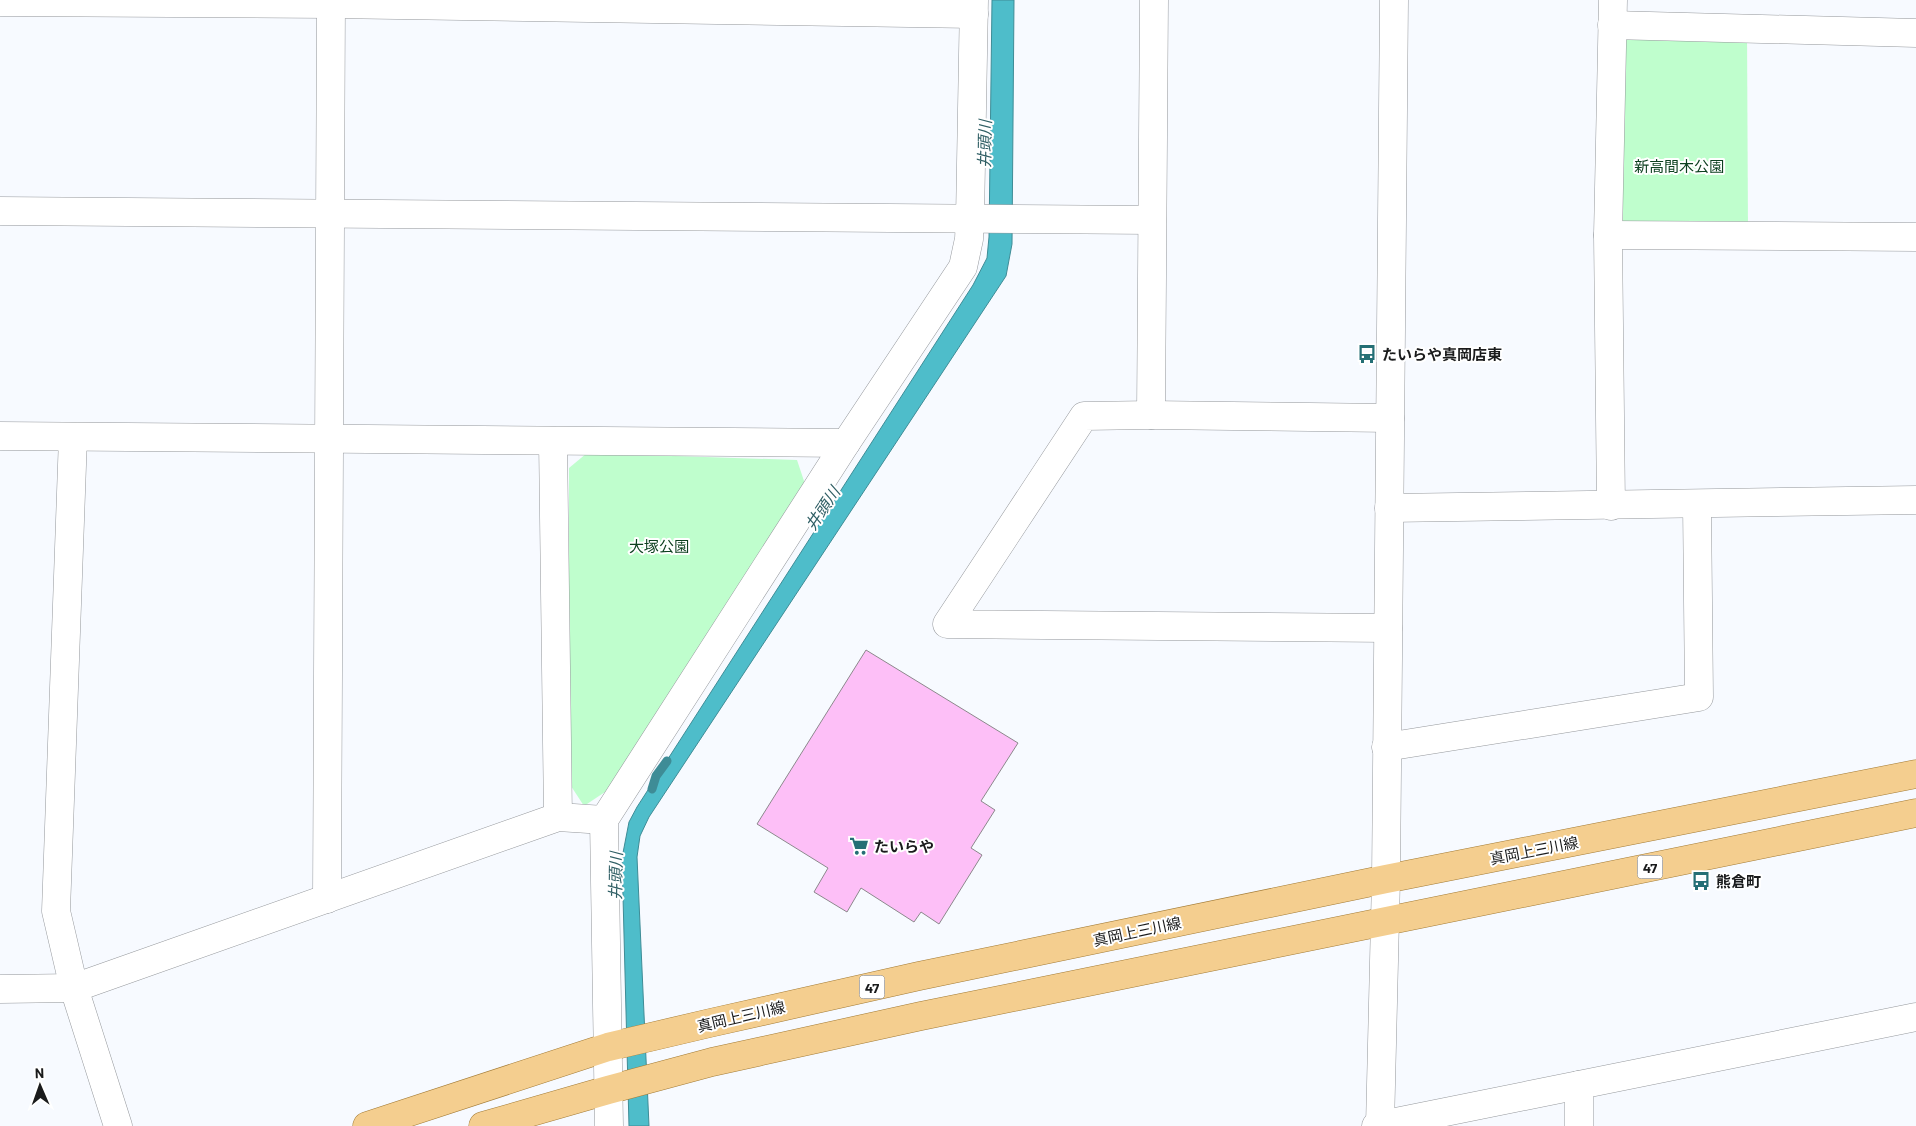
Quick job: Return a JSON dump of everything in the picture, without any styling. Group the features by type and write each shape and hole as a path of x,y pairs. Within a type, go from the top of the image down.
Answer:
{"main road":[{"name":"真岡上三川線","path":"367,1126 608,1047 919,976 1386,879 1916,774"},
{"name":"47","path":"483,1126 712,1062 921,1016 1916,813"}],"street":[{"path":"1151,414 1154,0"},
{"path":"1394,0 1386,879 1379,1126 1916,1017"},
{"path":"0,2 331,2 974,7 970,218 969,239 963,266 846,443 604,820 609,1126"},
{"path":"327,899 331,2"},
{"path":"1611,506 1608,235 1612,12 1916,33"},
{"path":"0,211 1152,220"},
{"path":"1608,235 1916,237"},
{"path":"1388,628 947,624 1084,416 1151,414 1390,418"},
{"path":"0,436 846,443"},
{"path":"73,437 56,910 74,988 118,1126"},
{"path":"553,441 558,818"},
{"path":"1389,508 1916,500"},
{"path":"1386,747 1699,696 1697,504"},
{"path":"0,989 74,988 558,818 604,820"},
{"path":"1579,1085 1579,1126"}],"green space":[{"name":"新高間木公園","path":"1612,25 1747,28 1748,236 1608,235"},
{"name":"大塚公園","path":"587,453 797,460 805,484 608,790 584,806 569,783 569,468"}],"water":[{"path":"992,0 1014,0 1012,244 1006,276 649,817 640,836 637,857 649,1126 629,1126 622,858 629,822 973,285 987,258 989,237"}],"building":[{"path":"866,650 1018,743 981,801 995,810 971,848 982,855 939,924 921,912 914,922 861,888 847,912 814,892 828,868 757,824"}],"waterway":[{"name":"井頭川","path":"652,789 656,776 667,761"}],"place":[{"name":"たいらや真岡店東","path":"1367,354"},
{"name":"たいらや","path":"859,846"},
{"name":"熊倉町","path":"1701,881"}]}
